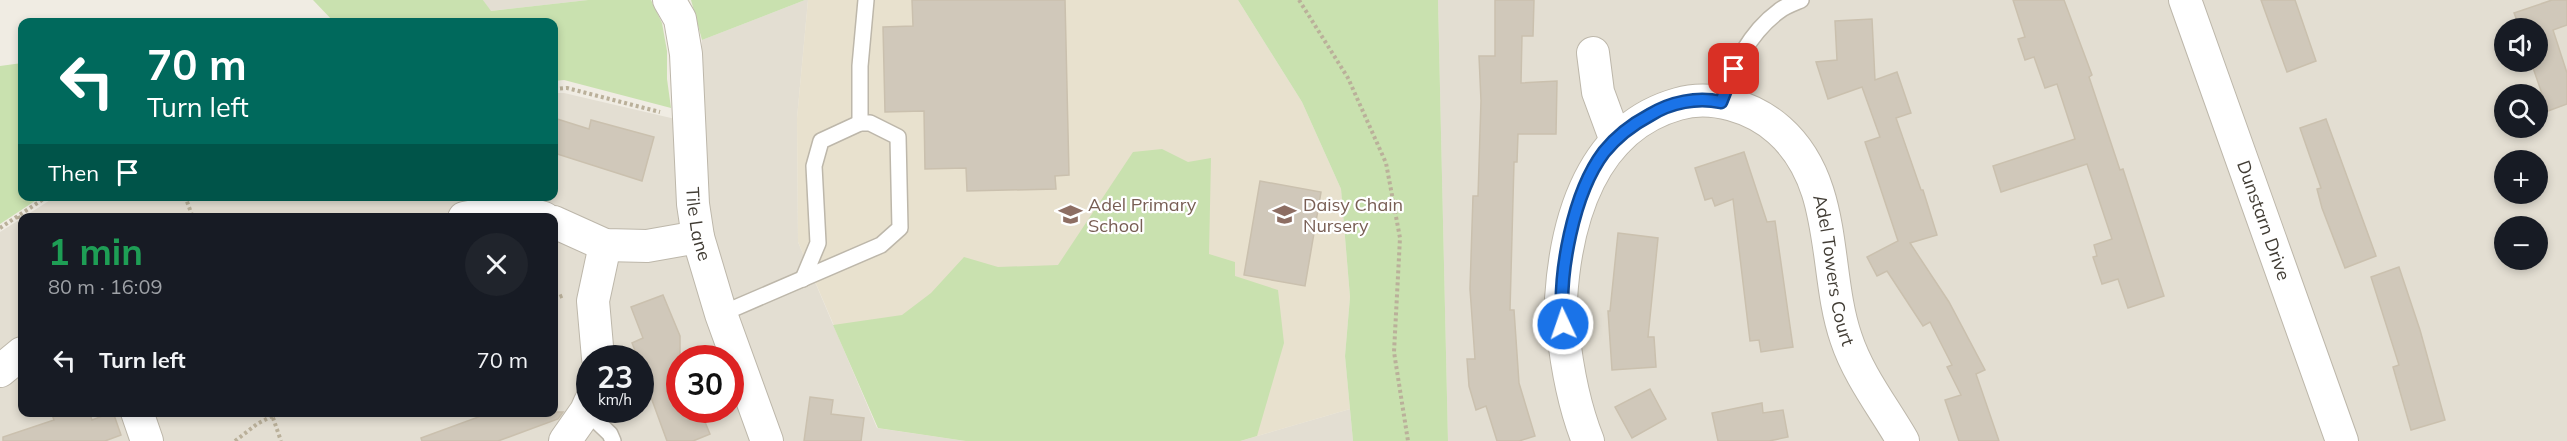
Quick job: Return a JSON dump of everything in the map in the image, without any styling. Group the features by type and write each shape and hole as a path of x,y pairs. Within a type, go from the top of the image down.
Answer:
{"street":[{"name":"Tile Lane","path":"669,0 680,19 686,54 693,204 698,237 721,314 767,441"},
{"name":"Dunstarn Drive","path":"2185,0 2342,441"},
{"path":"1593,53 1598,92 1616,141"},
{"name":"Adel Towers Court","path":"1588,441 1568,371 1560,301 1571,233 1587,183 1604,153 1631,125 1660,109 1692,100 1721,102 1752,111 1780,130 1798,154 1815,185 1827,225 1837,310 1847,341 1863,375 1903,441"},
{"path":"491,213 513,209 527,213"},
{"path":"558,224 605,245 647,246 698,237"},
{"path":"597,345 593,301 605,245"},
{"path":"0,371 18,357"},
{"path":"139,417 147,441"},
{"path":"565,441 577,423"}],"lane":[{"path":"860,123 860,66 866,0"},
{"path":"1721,102 1726,84 1741,54 1779,10 1801,0"},
{"path":"721,314 803,279 880,245 900,228 898,137 870,123 860,123 821,141 814,166 818,243 803,279"},
{"path":"601,423 613,441"}],"path":[{"path":"1299,0 1348,78 1386,164 1400,238 1394,352 1408,441"},
{"path":"558,89 567,88 690,119"},
{"path":"22,213 40,201"},
{"path":"0,228 18,216"},
{"path":"235,441 269,417"},
{"path":"273,417 281,441"}],"shaded area":[{"path":"483,0 588,0 490,11"},
{"path":"808,0 797,118 798,242 877,428 966,441 0,441 0,232 18,221 18,417 558,417 558,213 30,213 49,201 558,201 558,93 701,125 702,40"},
{"name":"Adel Primary School","path":"808,0 1238,0 1302,102 1341,189 1350,297 1345,356 1350,409 1240,441 966,441 878,428 798,242 797,118"},
{"path":"1438,0 2567,0 2567,441 1448,441"},
{"path":"1350,409 1353,441 1240,441"}],"green space":[{"path":"313,0 483,0 491,11 588,0 651,0 662,23 667,51 667,79 671,108 564,80 558,81 558,18 330,18"},
{"path":"691,0 805,0 702,40"},
{"path":"1238,0 1438,0 1448,441 1353,441 1345,356 1350,297 1341,189 1302,102"},
{"path":"18,64 18,201 35,201 0,224 0,66"},
{"path":"1162,149 1188,162 1211,158 1209,254 1235,262 1235,276 1278,290 1284,343 1257,436 1240,441 966,441 878,428 833,325 902,315 931,293 964,257 998,267 1058,265 1133,152"}],"building":[{"path":"912,0 1065,0 1069,175 1055,176 1056,189 967,191 966,168 925,169 924,111 885,112 883,27 913,26"},
{"path":"1495,0 1534,0 1533,36 1522,36 1521,83 1557,81 1556,134 1518,134 1517,162 1514,162 1510,310 1514,310 1519,383 1535,436 1519,441 1497,441 1486,406 1476,410 1469,386 1467,359 1475,359 1470,289 1473,196 1478,196 1481,101 1479,56 1495,56"},
{"path":"2013,0 2064,0 2092,75 2089,77 2120,170 2123,169 2164,296 2128,308 2118,279 2102,284 2093,257 2097,256 2094,245 2112,239 2087,164 2001,192 1993,166 2075,139 2057,84 2045,88 2034,57 2025,60 2018,39 2025,37"},
{"path":"2261,0 2295,0 2316,61 2287,72"},
{"path":"2552,0 2567,0 2567,25 2553,30 2567,73 2567,104 2548,111 2548,84 2539,84 2534,72 2548,72 2548,18 2516,18 2514,13"},
{"path":"1872,19 1875,80 1897,72 1911,113 1896,118 1937,235 1910,243 1949,302 1985,370 1976,374 1999,441 1959,441 1945,400 1961,395 1947,367 1952,365 1930,322 1923,326 1887,271 1877,276 1867,257 1898,241 1865,142 1880,137 1862,87 1828,99 1816,62 1837,60 1835,21"},
{"path":"558,119 589,129 591,120 654,137 642,181 558,154"},
{"path":"2326,119 2376,256 2345,268 2322,208 2317,189 2321,188 2300,128"},
{"path":"1744,152 1767,222 1775,221 1793,347 1761,352 1759,340 1750,341 1733,199 1715,206 1712,198 1705,200 1695,168"},
{"name":"Daisy Chain Nursery","path":"1260,181 1321,192 1305,286 1244,275"},
{"path":"1618,233 1658,238 1648,337 1654,337 1656,367 1612,370 1608,311 1610,311"},
{"path":"2399,267 2420,330 2445,420 2411,430 2393,367 2399,365 2371,277"},
{"path":"663,295 680,336 680,345 666,345 666,423 705,423 710,434 693,441 667,441 654,405 654,345 633,345 632,343 643,338 631,307"},
{"path":"1650,389 1666,419 1632,438 1615,407"},
{"path":"810,397 833,400 831,414 864,418 861,441 804,441"},
{"path":"1762,403 1763,413 1783,410 1788,437 1769,441 1718,441 1712,413"},
{"path":"558,412 563,412 558,419 498,441 422,441 421,438 478,417 558,417"},
{"path":"53,417 91,417 92,420 100,417 115,417 121,435 105,441 3,441 3,437 54,420"}],"place":[{"name":"Adel Primary School","path":"1070,215"},
{"name":"Daisy Chain Nursery","path":"1285,215"}],"route":[{"path":"1563,324 1560,301 1571,233 1587,183 1604,153 1631,125 1660,109 1692,100 1721,102 1726,84 1734,69"}]}
